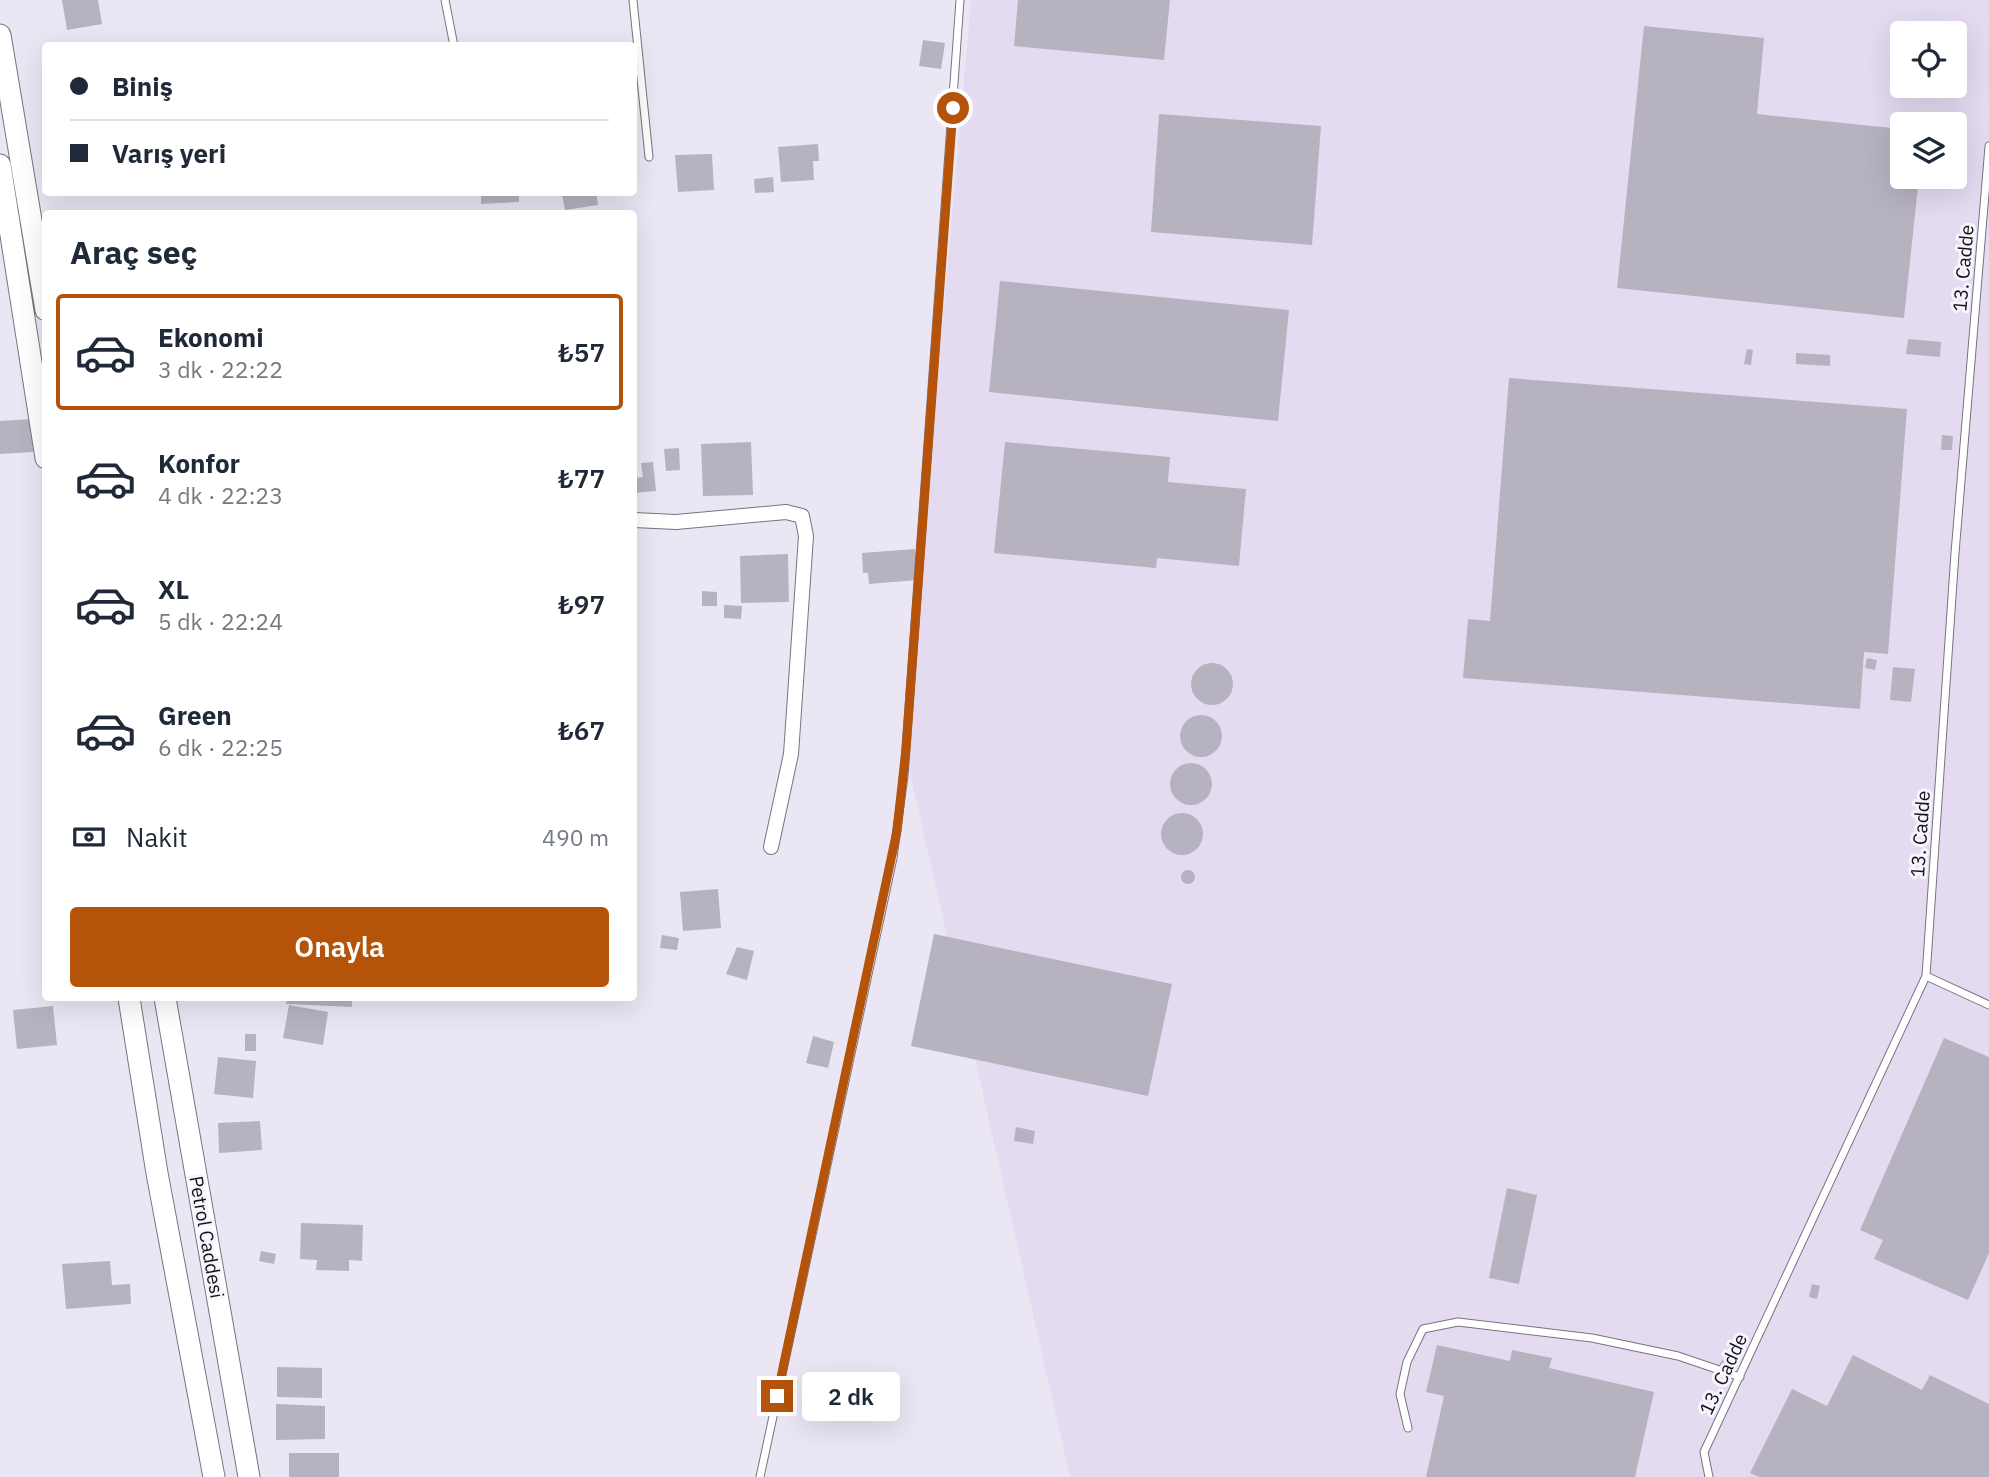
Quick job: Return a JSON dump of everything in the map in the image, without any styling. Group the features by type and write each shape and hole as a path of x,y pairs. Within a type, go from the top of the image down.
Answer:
{"main road":[{"path":"0,35 42,286"},
{"path":"0,165 42,433"},
{"name":"Petrol Caddesi","path":"130,1001 157,1172 214,1477"},
{"name":"Petrol Caddesi","path":"166,1001 249,1477"}],"street":[{"path":"637,520 676,522 786,512 802,516 806,536 791,754 771,847"}],"lane":[{"path":"446,0 453,42"},
{"path":"633,0 649,156"},
{"path":"760,1477 897,831 907,735 960,0"},
{"name":"13. Cadde","path":"1709,1477 1704,1452 1926,975 1955,553 1989,146"},
{"path":"1926,975 1989,1004"},
{"path":"1408,1428 1400,1394 1407,1362 1423,1329 1458,1322 1592,1338 1678,1356 1740,1377"}],"shaded area":[{"path":"971,0 1989,0 1989,1477 1070,1477 905,751"}],"building":[{"path":"62,0 98,0 102,24 67,30"},
{"path":"1018,0 1170,0 1164,60 1014,46"},
{"path":"1644,26 1764,38 1757,114 1890,128 1890,189 1918,189 1904,318 1617,288"},
{"path":"923,40 945,43 941,69 919,66"},
{"path":"1159,114 1321,126 1312,245 1151,232"},
{"path":"818,144 819,161 813,161 814,180 781,182 778,147"},
{"path":"712,154 714,190 678,192 675,155"},
{"path":"773,177 774,192 755,193 754,179"},
{"path":"481,196 519,196 519,202 481,204"},
{"path":"562,196 597,196 598,205 565,210"},
{"path":"1000,281 1289,310 1278,421 989,392"},
{"path":"1908,339 1941,342 1940,357 1906,354"},
{"path":"1747,349 1753,350 1751,365 1744,364"},
{"path":"1796,353 1830,355 1830,366 1796,364"},
{"path":"1509,378 1907,409 1888,654 1864,652 1860,709 1463,678 1468,619 1490,621"},
{"path":"31,419 33,452 0,454 0,421"},
{"path":"1942,435 1953,436 1952,450 1941,450"},
{"path":"751,442 753,495 703,496 701,444"},
{"path":"1005,442 1170,457 1168,482 1246,489 1239,566 1157,558 1156,568 994,553"},
{"path":"679,448 680,470 666,471 664,449"},
{"path":"653,462 656,491 637,493 637,478 643,477 641,463"},
{"path":"915,549 918,580 869,584 868,573 863,573 862,553"},
{"path":"788,554 789,602 741,603 740,556"},
{"path":"702,591 717,592 717,606 702,606"},
{"path":"724,605 742,606 741,619 724,618"},
{"path":"1867,658 1877,660 1875,670 1865,668"},
{"path":"1212,663 1227,669 1233,684 1227,699 1212,705 1197,699 1191,684 1197,669"},
{"path":"1893,667 1915,669 1911,702 1890,700"},
{"path":"1201,715 1216,721 1222,736 1216,751 1201,757 1186,751 1180,736 1186,721"},
{"path":"1191,763 1206,769 1212,784 1206,799 1191,805 1176,799 1170,784 1176,769"},
{"path":"1182,813 1197,819 1203,834 1197,849 1182,855 1167,849 1161,834 1167,819"},
{"path":"1188,870 1193,872 1193,882 1188,884 1183,882 1181,877 1183,872"},
{"path":"718,889 721,928 683,931 680,892"},
{"path":"934,934 1172,984 1148,1096 911,1046"},
{"path":"662,935 679,938 677,950 660,948"},
{"path":"737,947 754,951 747,980 726,974"},
{"path":"286,1001 352,1001 352,1007 286,1004"},
{"path":"289,1005 328,1012 323,1045 283,1038"},
{"path":"53,1006 57,1045 17,1049 13,1010"},
{"path":"245,1034 256,1034 256,1051 245,1051"},
{"path":"813,1036 834,1042 828,1068 806,1063"},
{"path":"1944,1038 1989,1057 1989,1253 1968,1300 1874,1259 1883,1240 1860,1230"},
{"path":"218,1057 256,1061 253,1098 214,1094"},
{"path":"260,1121 262,1150 219,1153 218,1123"},
{"path":"1016,1127 1035,1131 1033,1144 1014,1141"},
{"path":"1507,1188 1537,1195 1519,1284 1489,1278"},
{"path":"301,1223 363,1225 362,1261 349,1260 349,1271 316,1270 317,1260 300,1259"},
{"path":"261,1251 276,1254 274,1264 259,1261"},
{"path":"110,1261 112,1285 130,1284 131,1304 66,1309 62,1264"},
{"path":"1812,1284 1820,1286 1817,1299 1809,1297"},
{"path":"1437,1345 1510,1361 1512,1350 1552,1358 1549,1368 1654,1392 1635,1477 1426,1477 1444,1396 1426,1392"},
{"path":"1853,1355 1922,1390 1930,1375 1989,1404 1989,1477 1759,1477 1750,1473 1792,1389 1827,1406"},
{"path":"1723,1359 1737,1367 1734,1370 1719,1365"},
{"path":"277,1367 322,1368 322,1398 277,1397"},
{"path":"276,1404 325,1406 325,1439 276,1440"},
{"path":"289,1453 339,1453 339,1477 289,1477"}],"route":[{"path":"777,1396 897,831 904,776 953,108"}]}
